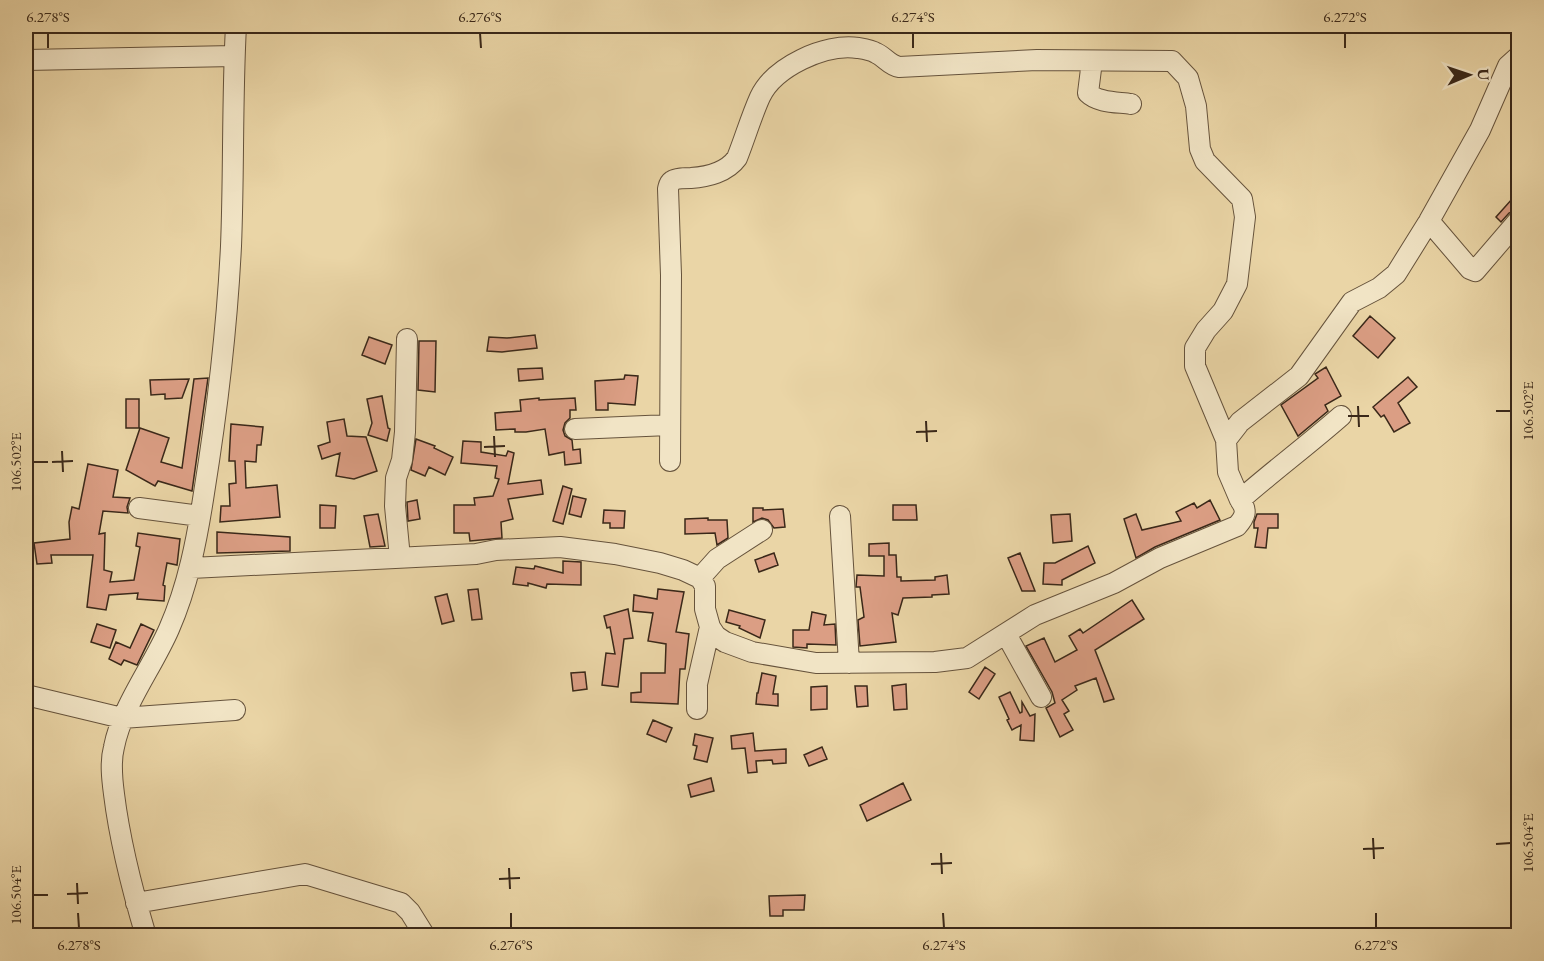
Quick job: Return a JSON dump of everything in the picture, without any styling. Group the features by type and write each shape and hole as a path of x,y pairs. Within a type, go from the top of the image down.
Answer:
{"street":[{"path":"146,936 127,871 117,822 112,774 113,749 122,718 170,628 191,568 200,516 221,362 231,246 236,26"},
{"path":"191,568 476,554 496,550 560,547 615,554 660,563 700,578 705,586 705,609 710,627 716,636 725,642 752,652 816,663 909,663 967,658 1035,615 1114,583 1160,558 1237,526 1245,516 1245,507 1228,472 1226,440 1195,366 1195,348 1206,330 1223,311 1237,284 1245,217 1242,199 1205,160 1200,149 1196,106 1188,78 1172,61 1037,60 899,67 892,66 875,52 855,48 832,49 799,60 782,72 769,84 760,97 737,158 732,165 725,170 673,180 669,183 670,461"},
{"path":"26,60 234,56"},
{"path":"1226,440 1240,422 1299,376 1352,302 1379,288 1396,274 1480,130 1509,66 1518,57"},
{"path":"1092,61 1088,93 1097,99 1131,104"},
{"path":"1429,221 1470,269 1475,271 1518,221"},
{"path":"400,558 395,506 396,478 402,460 405,432 407,339"},
{"path":"1240,500 1341,416"},
{"path":"576,429 669,425"},
{"path":"139,508 200,516"},
{"path":"840,516 849,663"},
{"path":"700,578 717,559 762,530"},
{"path":"698,709 697,684 710,627"},
{"path":"1006,634 1041,697"},
{"path":"26,695 122,718 235,710"},
{"path":"136,903 305,874 401,903 410,912 425,936"}],"building":[{"path":"1512,199 1518,205 1518,209 1509,213 1501,222 1496,217"},
{"path":"1370,316 1395,338 1378,358 1353,336"},
{"path":"535,335 537,348 502,352 487,351 489,337"},
{"path":"369,337 392,345 385,364 362,355"},
{"path":"419,341 436,341 435,392 418,390"},
{"path":"1326,367 1341,396 1325,405 1328,411 1298,436 1281,405 1318,378 1315,374"},
{"path":"542,368 543,379 519,381 518,369"},
{"path":"625,375 638,376 635,405 608,403 608,410 596,410 595,381 624,379"},
{"path":"1408,377 1417,387 1398,403 1410,423 1394,432 1384,415 1381,417 1373,407"},
{"path":"208,378 192,491 158,481 155,486 126,470 140,428 169,438 161,462 182,468 194,379"},
{"path":"189,379 182,398 165,399 165,394 151,395 150,380"},
{"path":"382,396 390,429 387,441 368,435 372,423 367,399"},
{"path":"539,398 539,400 575,398 576,410 570,410 570,418 563,430 565,436 572,440 573,450 580,449 581,463 565,465 564,452 549,455 545,429 526,432 515,432 515,429 496,430 495,413 521,411 520,400"},
{"path":"126,399 139,399 139,428 126,428"},
{"path":"344,419 347,436 366,437 377,471 354,479 336,476 340,453 322,459 318,446 330,442 327,422"},
{"path":"231,424 263,427 261,445 257,445 256,462 245,461 246,488 277,485 280,517 220,522 221,506 230,506 229,484 236,483 235,461 229,461"},
{"path":"416,439 435,446 434,448 453,457 445,475 429,467 425,476 411,470"},
{"path":"463,441 481,442 481,452 506,456 508,451 514,453 508,484 541,480 543,494 508,499 513,519 501,522 502,538 470,541 469,533 454,533 454,505 475,505 474,498 493,496 499,479 495,478 497,466 461,463"},
{"path":"88,464 118,470 113,497 130,498 128,513 103,511 99,534 105,533 104,570 112,572 110,582 134,580 140,547 136,546 138,533 180,539 177,565 167,563 163,585 165,586 164,601 137,599 138,593 109,595 106,610 87,607 93,555 51,555 52,563 37,564 34,543 70,539 69,522 72,507 79,509"},
{"path":"563,486 572,489 563,524 553,521"},
{"path":"573,496 586,499 581,517 569,514"},
{"path":"417,500 420,519 408,521 407,502"},
{"path":"1210,500 1220,520 1155,547 1136,558 1124,519 1136,514 1142,530 1181,521 1176,512 1194,503 1197,508"},
{"path":"320,505 336,506 335,528 320,528"},
{"path":"893,505 916,505 917,520 893,520"},
{"path":"753,508 783,509 785,527 774,528 768,520 762,518 753,522"},
{"path":"604,510 625,511 624,528 610,528 610,523 603,523"},
{"path":"378,514 385,546 370,547 364,516"},
{"path":"1070,514 1072,541 1053,543 1051,515"},
{"path":"1257,514 1278,514 1278,528 1268,528 1266,548 1255,547 1258,528 1254,528 1254,522"},
{"path":"708,518 708,520 727,520 728,538 717,545 715,533 685,534 685,519"},
{"path":"217,532 290,537 290,551 217,553"},
{"path":"889,543 889,555 896,555 897,577 901,577 901,581 935,580 935,577 947,575 949,594 903,598 898,615 892,613 896,642 860,646 858,620 864,617 860,587 856,587 857,575 884,576 884,556 869,556 869,544"},
{"path":"1088,546 1095,563 1062,580 1062,585 1043,584 1044,563 1055,563"},
{"path":"774,553 778,565 759,572 755,560"},
{"path":"1020,553 1035,591 1022,591 1008,558"},
{"path":"563,561 581,562 581,585 547,584 546,588 528,583 528,586 513,584 516,567 534,569 535,566 563,573"},
{"path":"478,589 482,619 472,620 468,590"},
{"path":"658,589 684,592 676,632 689,634 685,669 680,669 678,704 631,702 631,693 641,692 641,673 665,673 666,644 648,641 653,613 633,611 634,595 657,599"},
{"path":"447,594 454,621 442,624 435,597"},
{"path":"1132,600 1144,619 1095,650 1114,699 1104,702 1096,678 1075,686 1077,690 1062,700 1069,711 1064,714 1073,730 1060,737 1046,708 1055,703 1052,692 1026,646 1044,638 1055,662 1077,650 1069,636 1080,629 1083,633"},
{"path":"628,609 633,638 624,639 618,687 602,685 606,653 615,654 610,627 607,628 604,616"},
{"path":"729,610 765,620 760,638 739,628 740,626 726,622"},
{"path":"812,612 826,615 824,625 835,624 836,645 807,644 807,648 793,647 793,630 809,630"},
{"path":"97,624 116,630 110,648 91,642"},
{"path":"141,624 154,630 137,665 124,660 121,665 109,659 116,642 130,648"},
{"path":"985,667 995,674 979,699 969,692"},
{"path":"585,672 587,689 573,691 571,673"},
{"path":"762,673 776,676 773,694 778,694 778,706 756,704"},
{"path":"906,684 907,709 894,710 892,686"},
{"path":"827,686 827,709 811,710 811,687"},
{"path":"855,686 867,686 868,706 857,707"},
{"path":"1010,692 1020,713 1022,702 1030,716 1035,714 1034,741 1020,740 1021,725 1012,730 1007,720 1009,719 999,697"},
{"path":"653,720 672,728 666,742 647,734"},
{"path":"753,733 755,751 786,749 786,763 773,764 772,760 756,761 757,772 748,773 745,748 732,749 731,736"},
{"path":"695,734 713,738 707,762 694,759 697,746 693,745"},
{"path":"822,747 827,759 809,766 804,755"},
{"path":"711,778 714,791 691,797 688,785"},
{"path":"903,783 911,800 867,821 860,805"},
{"path":"805,895 804,910 783,910 783,916 770,916 769,896"}]}
